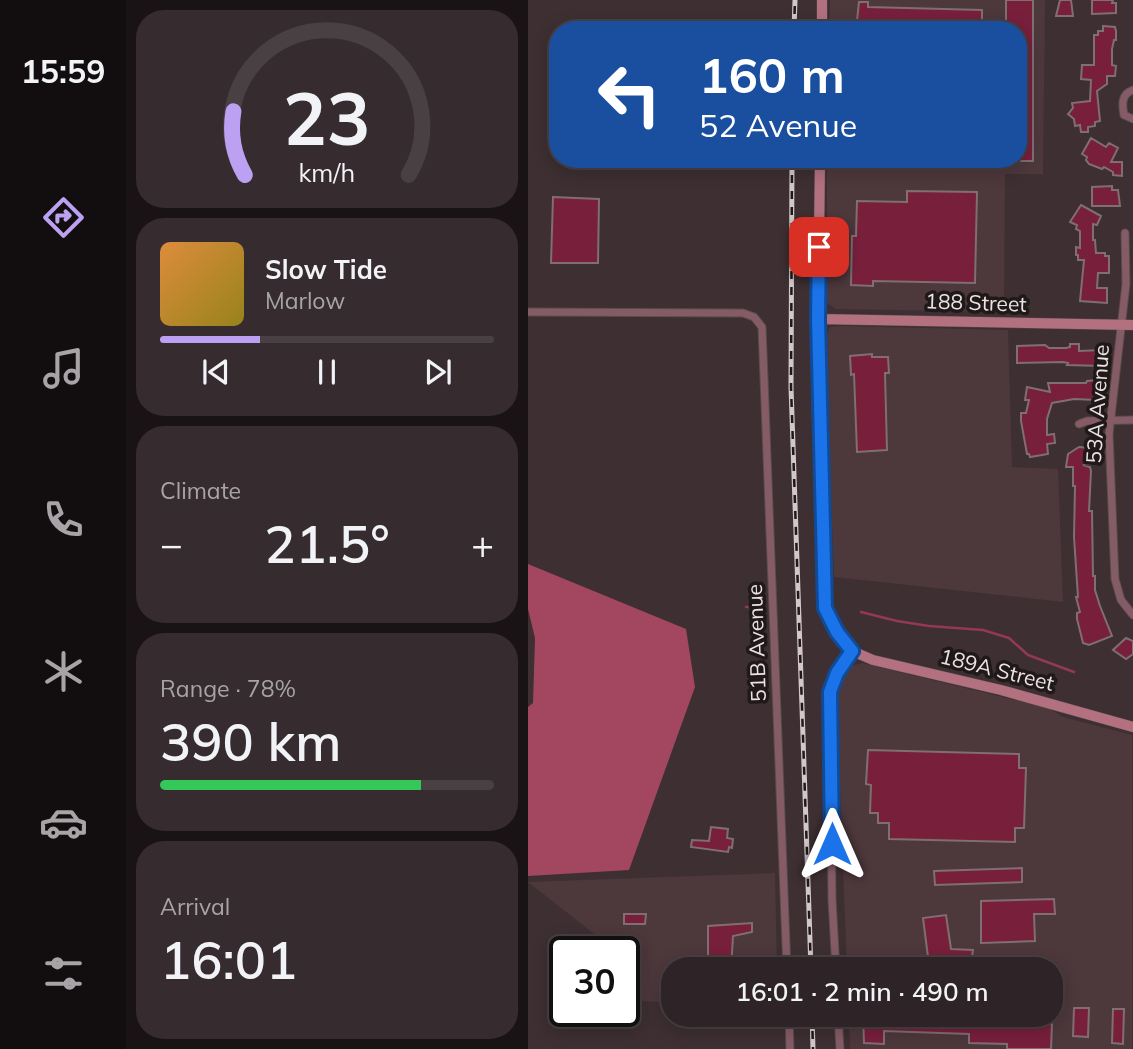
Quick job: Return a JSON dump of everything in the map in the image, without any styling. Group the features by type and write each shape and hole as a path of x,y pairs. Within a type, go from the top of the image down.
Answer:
{"street":[{"path":"822,0 822,21"},
{"path":"1132,90 1122,101 1124,115 1132,119"},
{"path":"820,168 818,319 825,608 837,632 852,651 837,673 830,692 832,899 835,957"},
{"name":"53A Avenue","path":"1125,233 1125,284 1110,420 1115,579 1121,600 1132,615"},
{"name":"51B Avenue","path":"528,312 743,313 754,317 762,327 786,957"},
{"name":"188 Street","path":"818,319 1132,325"},
{"path":"1079,424 1087,421 1132,420"},
{"name":"189A Street","path":"852,651 873,660 1014,694 1132,727"},
{"path":"789,1027 790,1049"},
{"path":"839,1027 840,1049"}],"shaded area":[{"path":"830,0 1045,0 1043,174 1005,174 1004,312 836,309 827,303 827,168 1027,168 1027,21 829,21"},
{"path":"830,327 1008,330 1012,467 1058,469 1063,602 834,577 825,338"},
{"path":"528,564 686,629 695,687 629,870 528,876 528,707 533,703 535,638 528,609"},
{"path":"862,663 1048,708 1063,717 1132,735 1132,1049 850,1049 849,1027 1063,1027 1063,957 847,957 836,690 852,666"},
{"path":"775,873 777,957 661,957 661,1002 642,1001 640,936 597,936 528,882"}],"building":[{"path":"1006,0 1033,0 1033,161 1027,161 1027,21 1006,21"},
{"path":"1060,0 1071,0 1073,16 1056,16"},
{"path":"1092,0 1113,0 1112,3 1116,3 1116,13 1092,14"},
{"path":"859,2 868,2 868,7 982,10 982,21 857,21"},
{"path":"1103,26 1115,27 1116,31 1112,49 1115,76 1107,76 1107,84 1097,91 1100,121 1095,122 1095,126 1088,127 1088,132 1081,132 1080,125 1075,126 1074,119 1068,114 1073,108 1072,103 1090,101 1091,80 1081,79 1082,65 1094,65 1094,35 1103,31"},
{"path":"1091,138 1106,147 1109,143 1118,148 1111,162 1122,162 1122,176 1113,175 1113,172 1104,167 1102,169 1089,164 1087,157 1082,154"},
{"path":"1112,186 1112,190 1118,190 1120,206 1092,206 1092,187"},
{"path":"907,191 977,192 975,283 873,281 873,286 851,285 852,236 856,236 857,201 907,202"},
{"path":"553,197 599,199 598,263 551,263"},
{"path":"1081,205 1101,216 1097,225 1093,224 1093,240 1096,253 1109,256 1109,273 1098,273 1097,288 1107,288 1107,303 1080,301 1084,260 1078,260 1076,255 1076,247 1080,248 1080,231 1076,229 1077,225 1070,222"},
{"path":"1070,344 1079,344 1079,351 1102,350 1102,366 1067,365 1068,363 1063,362 1017,363 1017,346 1045,345 1049,348 1066,348 1070,347"},
{"path":"872,354 872,357 888,357 889,373 885,373 887,450 857,452 854,374 851,375 850,356"},
{"path":"1097,380 1096,400 1074,399 1052,403 1047,419 1047,435 1054,434 1055,443 1047,444 1048,454 1030,457 1027,454 1021,421 1021,413 1026,413 1029,400 1025,400 1027,387 1050,392 1048,383 1086,383"},
{"path":"1079,447 1090,448 1090,464 1083,465 1090,467 1091,471 1089,511 1092,511 1093,576 1100,606 1112,636 1089,645 1083,643 1077,619 1077,613 1080,612 1076,597 1075,486 1073,467 1066,467 1068,454"},
{"path":"1126,638 1133,641 1133,654 1126,659 1113,650"},
{"path":"868,750 1019,754 1019,768 1026,768 1024,828 1015,828 1015,842 889,839 889,823 878,823 878,813 870,813 871,785 866,784"},
{"path":"711,827 728,829 727,838 733,839 732,848 729,847 728,852 691,847 692,840 709,841"},
{"path":"1022,868 1022,882 935,885 934,871"},
{"path":"1054,899 1055,914 1034,914 1035,941 981,943 981,901"},
{"path":"624,914 646,914 645,924 624,924"},
{"path":"946,915 951,949 973,950 972,957 928,957 923,918"},
{"path":"752,923 752,932 733,936 732,957 708,957 708,926"},
{"path":"1074,1008 1089,1008 1088,1037 1073,1036"},
{"path":"1113,1009 1124,1009 1123,1044 1112,1043"},
{"path":"863,1027 1052,1027 1051,1049 1007,1049 1007,1044 969,1043 969,1034 884,1031 884,1044 864,1043"}],"waterway":[{"path":"746,607 765,607"},
{"path":"861,612 929,626 983,630 1009,638 1028,655 1074,672"}],"railway":[{"path":"794,21 795,0"},
{"path":"792,168 791,387 811,957"},
{"path":"812,1027 813,1049"}],"route":[{"path":"819,247 820,450 825,608 837,632 852,651 837,673 830,692 832,844"}]}
